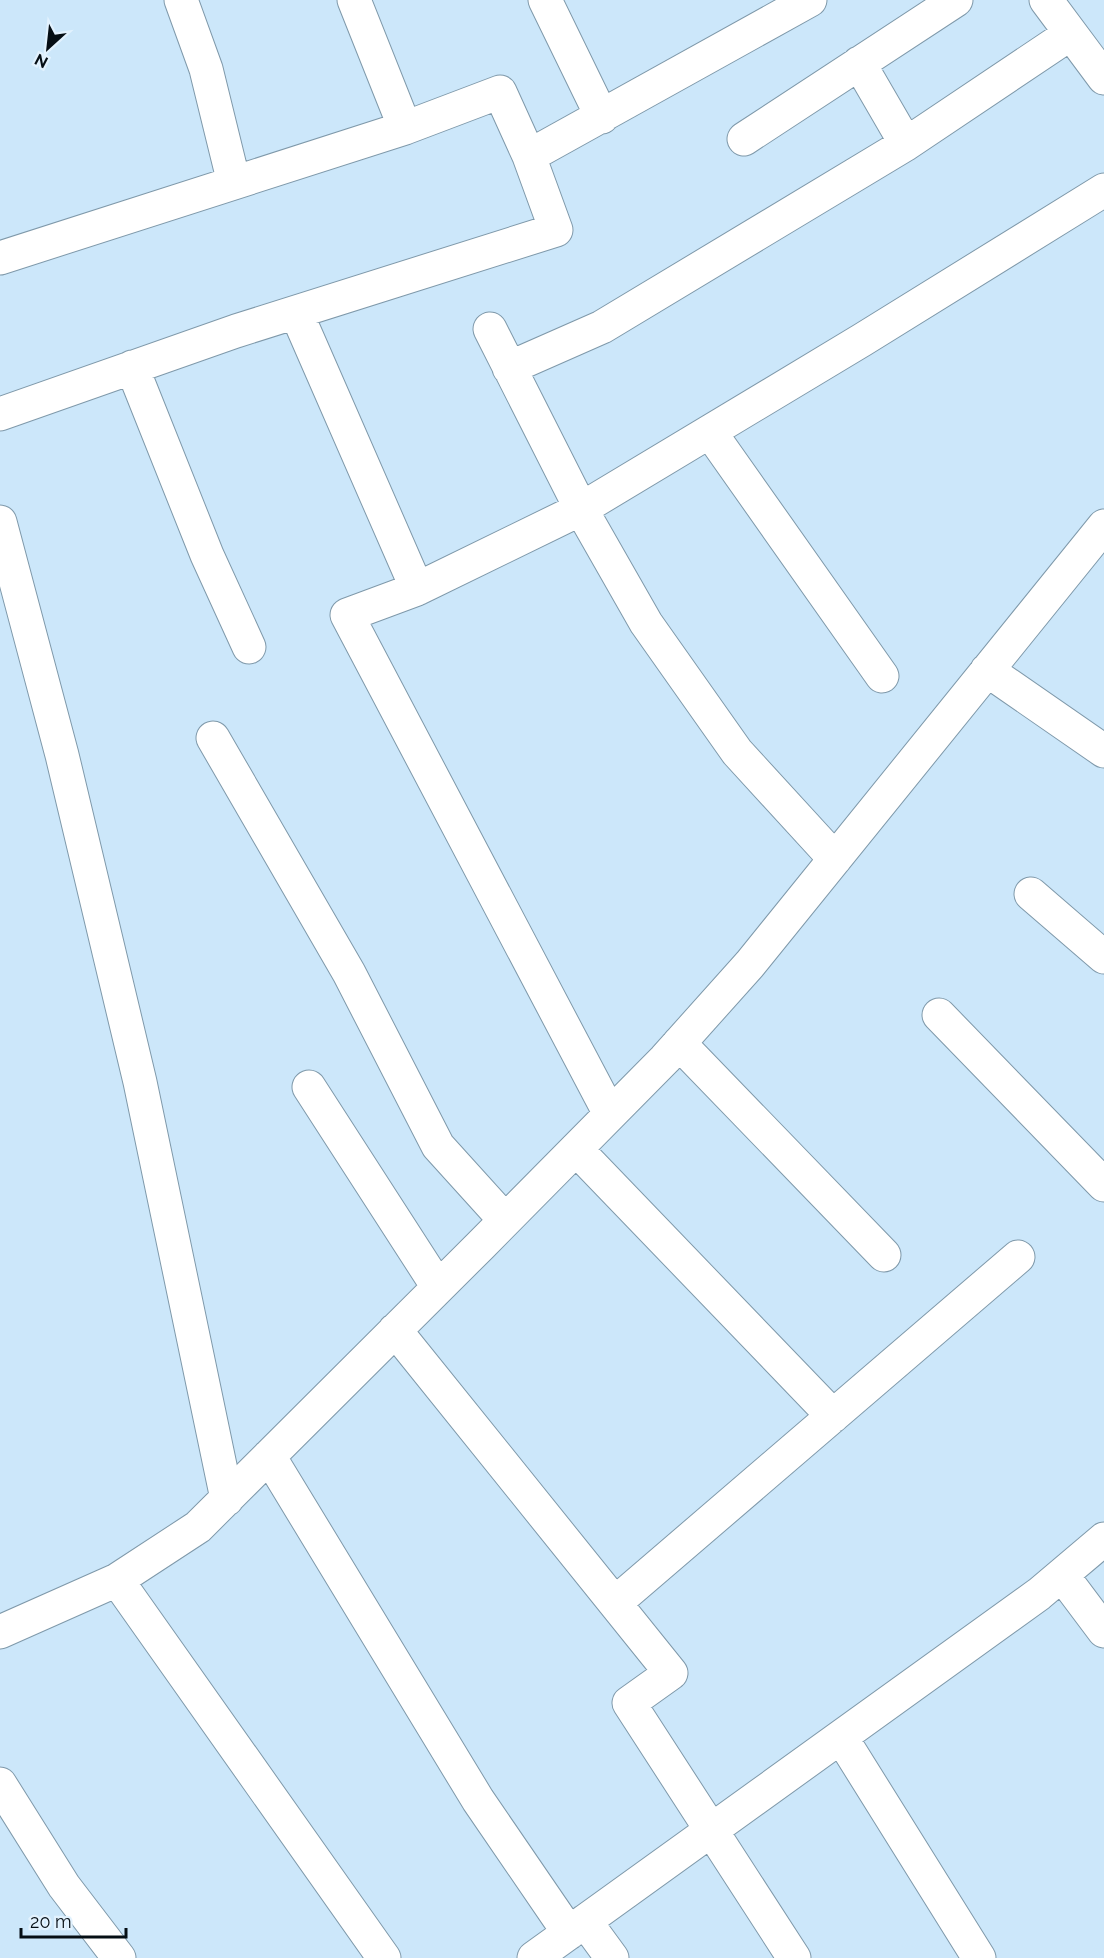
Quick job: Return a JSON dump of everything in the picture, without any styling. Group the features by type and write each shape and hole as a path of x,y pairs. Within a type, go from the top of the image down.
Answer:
{"street":[{"path":"182,0 206,69 234,183"},
{"path":"354,0 405,128"},
{"path":"545,0 602,117"},
{"path":"529,156 810,0"},
{"path":"744,139 956,0"},
{"path":"1046,0 1104,78"},
{"path":"509,368 602,327 906,144 1070,34"},
{"path":"859,63 906,144"},
{"path":"0,258 405,128 500,92 529,156 556,230 296,312 0,414"},
{"path":"610,1114 347,615 417,589 581,509 1104,190"},
{"path":"296,312 417,589"},
{"path":"490,329 581,509 646,623 737,752 835,859"},
{"path":"132,367 207,555 249,647"},
{"path":"710,432 882,676"},
{"path":"0,522 62,755 140,1082 226,1499"},
{"path":"0,1632 117,1580 198,1527 576,1149 679,1043 750,964 1104,526"},
{"path":"987,670 1104,751"},
{"path":"213,738 349,973 438,1146 505,1220"},
{"path":"1031,894 1104,957"},
{"path":"939,1015 1104,1185"},
{"path":"679,1043 884,1255"},
{"path":"309,1088 438,1287"},
{"path":"576,1149 833,1416"},
{"path":"615,1603 1018,1257"},
{"path":"395,1330 671,1673 629,1703 794,1958"},
{"path":"269,1456 478,1800 577,1927 612,1958"},
{"path":"534,1958 1039,1594 1104,1539"},
{"path":"1062,1575 1104,1631"},
{"path":"117,1580 384,1958"},
{"path":"841,1737 980,1958"},
{"path":"0,1784 64,1886 119,1958"}]}
